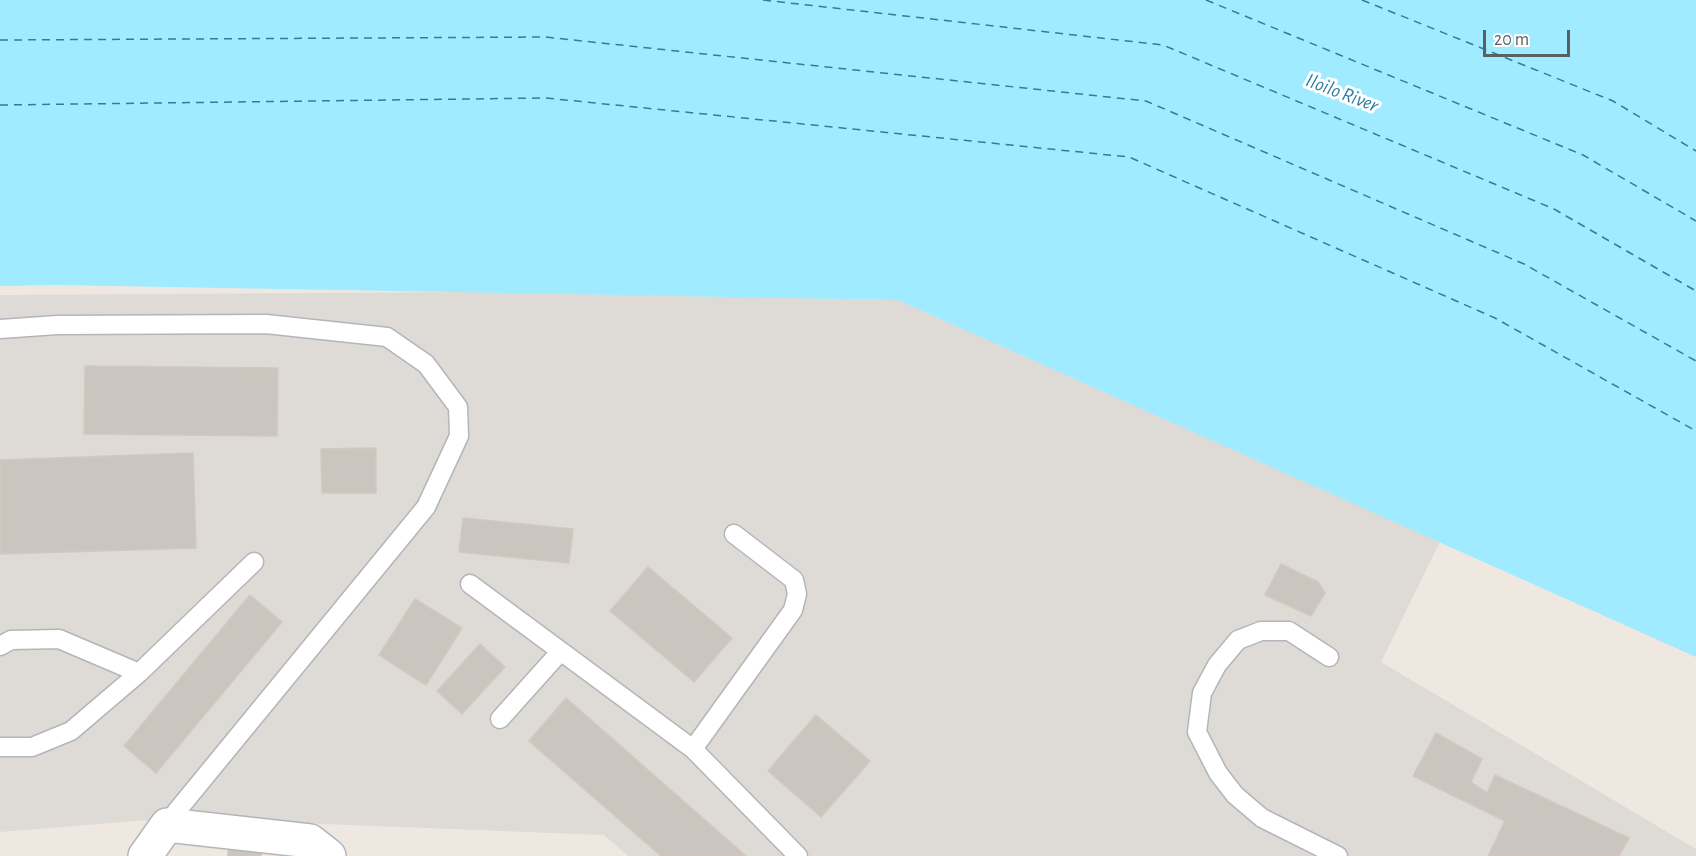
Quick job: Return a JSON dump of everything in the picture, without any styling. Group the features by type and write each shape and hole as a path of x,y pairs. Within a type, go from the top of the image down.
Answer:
{"street":[{"path":"145,856 167,825 310,841 328,856"}],"lane":[{"path":"0,329 57,326 266,324 387,337 426,364 458,407 459,436 426,507 167,825"},
{"path":"693,749 793,610 797,594 794,580 734,534"},
{"path":"0,747 32,747 71,731 139,673 254,562"},
{"path":"470,584 693,749 798,856"},
{"path":"1329,657 1288,631 1261,631 1238,640 1217,665 1202,693 1197,732 1218,773 1235,795 1262,818 1338,856"},
{"path":"0,646 11,640 59,639 139,673"},
{"path":"500,719 560,652"}],"shaded area":[{"path":"481,292 898,300 1171,422 1457,507 1381,662 1696,849 1696,856 628,856 604,835 172,818 0,832 0,295"}],"water":[{"name":"Iloilo River","path":"0,0 1696,0 1696,657 898,300 57,285 0,286"}],"building":[{"path":"85,366 278,368 277,436 84,434"},
{"path":"376,448 376,493 322,493 321,449"},
{"path":"193,453 196,548 0,554 0,460"},
{"path":"463,518 573,529 569,563 459,552"},
{"path":"1281,564 1318,582 1325,593 1311,616 1265,595"},
{"path":"648,567 732,638 694,682 610,611"},
{"path":"250,595 282,622 156,773 124,746"},
{"path":"415,599 462,628 426,685 379,655"},
{"path":"480,644 505,667 462,714 437,691"},
{"path":"566,698 746,856 661,856 529,741"},
{"path":"816,715 870,761 821,817 768,771"},
{"path":"1436,733 1482,759 1471,782 1487,793 1495,775 1629,838 1619,856 1488,856 1505,821 1413,776"},
{"path":"228,845 262,848 261,856 228,856"}],"ferry route":[{"path":"763,0 1163,45 1554,209 1696,291"},
{"path":"1206,0 1583,155 1696,221"},
{"path":"1362,0 1613,101 1696,151"},
{"path":"0,40 545,37 1146,101 1524,264 1696,361"},
{"path":"0,105 546,98 1129,157 1495,318 1696,431"}]}
